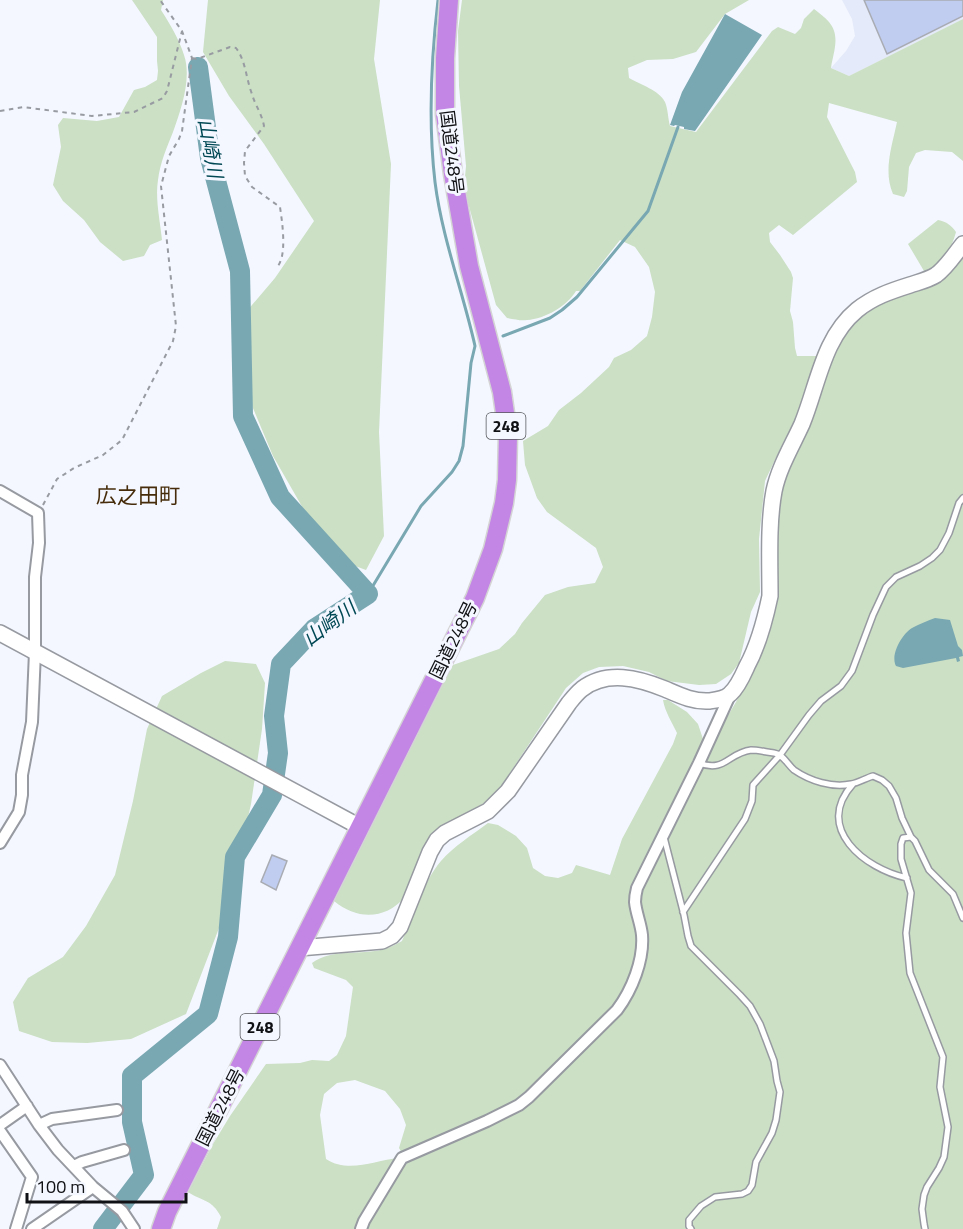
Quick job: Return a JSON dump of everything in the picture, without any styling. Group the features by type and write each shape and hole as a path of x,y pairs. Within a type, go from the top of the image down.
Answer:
{"highway":[{"name":"国道248号","path":"161,1229 167,1212 475,597 499,526 507,480 508,435 502,392 469,266 446,124 445,58 449,0"}],"street":[{"path":"361,1229 402,1158 519,1105 617,1010 627,997 641,950 642,936 635,901 637,888 699,763 730,694 750,661 761,632 770,596 772,508 777,477 802,424 828,350 836,334 857,310 888,292 928,279 938,273 963,244"},
{"path":"0,491 38,513 39,543 35,577 32,722 22,776 19,812 0,843"},
{"path":"0,633 360,827"},
{"path":"300,948 382,941 392,936 400,927 437,840 445,833 488,811 497,803 569,703 580,690 595,681 615,677 630,678 680,696 702,701 717,700 730,694"},
{"path":"0,1065 58,1150 93,1187 122,1211 134,1229"},
{"path":"0,1125 27,1106"},
{"path":"39,1125 52,1119 117,1110"},
{"path":"0,1131 32,1178 16,1229"},
{"path":"74,1166 124,1150"},
{"path":"32,1229 93,1187"}],"lane":[{"path":"683,912 745,819 752,801 753,785 780,755 821,701 849,677 886,587 896,577 920,566 940,550 963,498"},
{"path":"699,763 717,766 750,750 780,755 794,769 818,782 853,784 873,776 882,780 889,786 896,798 902,818 929,870 953,894 963,918"},
{"path":"853,784 846,792 839,812 841,830 849,845 860,856 876,866 907,878"},
{"path":"664,835 691,946 750,1006 760,1024 774,1061 780,1092 776,1120 772,1133 756,1162 752,1185 742,1194 715,1197 701,1206 689,1220 691,1229"},
{"path":"911,837 901,840 901,859 911,893 906,933 910,973 943,1057 940,1087 948,1127 944,1157 924,1195 922,1209 925,1229"}],"path":[{"path":"38,513 57,479 74,468 103,455 122,440 173,341 176,326 161,186 168,156 182,131 192,58 182,31 160,0"},
{"path":"0,111 23,107 92,116 134,112 164,98 182,31"},
{"path":"192,58 197,59 230,47 236,48 241,54 264,126 245,151 245,176 252,187 280,207 283,249 281,262 276,268"}],"shaded area":[{"path":"842,0 963,0 963,19 849,76 831,68 855,36 852,19"}],"green space":[{"path":"132,0 163,0 161,10 182,49 187,74 182,104 162,161 158,180 157,202 162,240 150,245 144,256 123,261 100,242 84,220 63,201 53,185 61,147 58,125 63,118 97,121 119,117 134,90 157,80 157,37"},
{"path":"208,0 380,0 374,59 391,164 379,432 384,536 366,570 331,557 273,456 250,401 235,325 275,278 314,221 264,144 229,96 203,52"},
{"path":"462,0 749,0 725,14 696,52 673,59 647,60 628,68 629,78 654,91 662,98 666,105 670,126 696,132 772,31 778,27 795,34 801,28 804,19 814,9 829,22 835,33 831,68 849,76 963,19 963,161 952,152 925,150 916,153 909,167 907,191 904,197 893,194 889,167 897,122 829,103 827,117 855,172 857,182 793,235 779,225 769,233 770,242 793,278 790,311 797,356 819,356 797,416 765,481 759,539 760,592 751,612 739,663 731,674 716,684 699,685 667,681 649,672 623,666 599,667 583,673 566,688 500,788 484,803 448,824 405,897 389,910 371,915 361,914 352,912 334,901 450,666 499,649 515,634 545,595 568,587 595,583 603,567 596,548 547,512 537,498 525,465 523,441 548,426 559,410 609,367 614,358 631,350 647,336 655,292 649,267 635,247 620,240 580,291 576,291 561,307 548,314 525,320 507,318 496,305 464,188 466,166 459,86 458,31"},
{"path":"938,220 948,224 956,232 941,262 924,271 908,244"},
{"path":"963,253 963,1229 363,1229 402,1160 537,1094 637,979 639,892 708,749 754,666 776,592 779,506 783,481 838,342 859,316"},
{"path":"225,661 256,664 265,683 262,729 251,804 229,902 186,1014 131,1039 87,1043 52,1042 19,1031 13,1002 28,978 63,957 86,926 115,875 147,729 162,696"},
{"path":"663,700 668,700 687,712 698,724 703,739 694,764 634,887 639,937 632,976 617,1006 524,1098 484,1119 403,1155 399,1148 406,1125 400,1109 385,1091 355,1080 337,1083 324,1094 320,1115 326,1159 353,1166 399,1158 359,1229 217,1229 221,1217 218,1211 211,1204 188,1192 230,1116 266,1064 300,1063 312,1060 329,1061 337,1055 346,1036 353,987 346,980 314,968 312,963 328,955 375,951 402,941 435,869 452,850 488,823 498,825 516,836 527,848 533,868 545,876 558,878 572,873 576,865 610,875 622,839 677,733"}],"water":[{"path":"725,14 762,35 695,131 670,125 682,92"},
{"path":"935,618 950,620 958,646 962,650 963,656 959,657 960,661 957,662 956,658 903,668 896,666 896,651 904,635 912,628"}],"building":[{"path":"864,0 963,0 963,16 887,54"},
{"path":"272,855 287,861 276,890 261,882"}],"waterway":[{"path":"368,594 421,506 459,461 463,446 471,363 475,346 443,224 435,182 431,91 438,0"},
{"name":"山崎川","path":"103,1229 144,1175 132,1122 132,1076 208,1014 228,937 235,857 272,795 278,753 274,716 281,664 314,629 368,594 280,497 243,416 240,271 210,158 198,67"},
{"path":"503,336 550,318 577,297 648,211 678,127"}],"district":[{"name":"広之田町","path":"138,495"}]}
